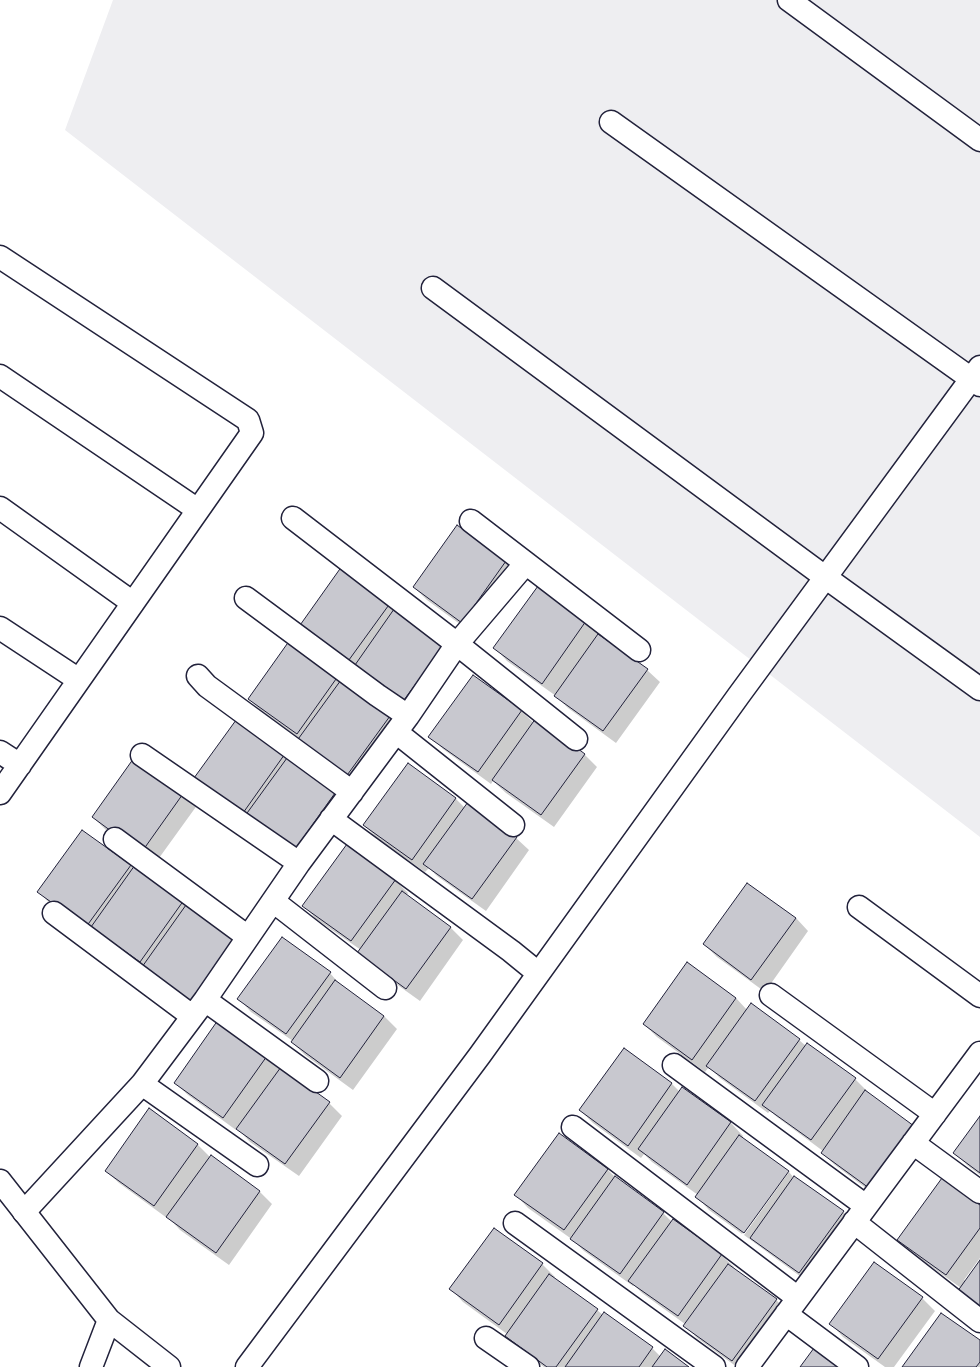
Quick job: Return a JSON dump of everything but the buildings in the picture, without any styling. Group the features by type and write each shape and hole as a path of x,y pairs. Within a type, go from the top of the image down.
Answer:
{"street":[{"path":"789,0 980,140"},
{"path":"247,1367 480,1055 825,577 977,377 611,122"},
{"path":"0,257 248,420 252,433 0,793"},
{"path":"433,288 825,577 980,689"},
{"path":"0,376 198,510"},
{"path":"0,508 133,603"},
{"path":"293,518 457,644 576,739"},
{"path":"471,520 639,650"},
{"path":"24,1212 142,1084 198,1008 299,863 402,724 457,644 526,563"},
{"path":"246,598 377,695 402,724 513,825"},
{"path":"0,628 79,680"},
{"path":"198,676 208,686 352,792"},
{"path":"0,752 20,765"},
{"path":"142,755 299,863"},
{"path":"331,819 505,946 538,973"},
{"path":"115,839 248,937"},
{"path":"273,901 384,988"},
{"path":"859,907 980,996"},
{"path":"54,913 198,1008 317,1081"},
{"path":"771,995 935,1114"},
{"path":"747,1367 913,1143 978,1061"},
{"path":"674,1065 860,1214 980,1321"},
{"path":"142,1084 257,1165"},
{"path":"573,1127 792,1306 857,1367"},
{"path":"913,1143 980,1192"},
{"path":"0,1181 109,1320 169,1367"},
{"path":"515,1223 714,1367"},
{"path":"91,1367 109,1320"},
{"path":"486,1338 528,1367"}],"shaded area":[{"path":"113,0 980,0 980,837 65,130"}]}
